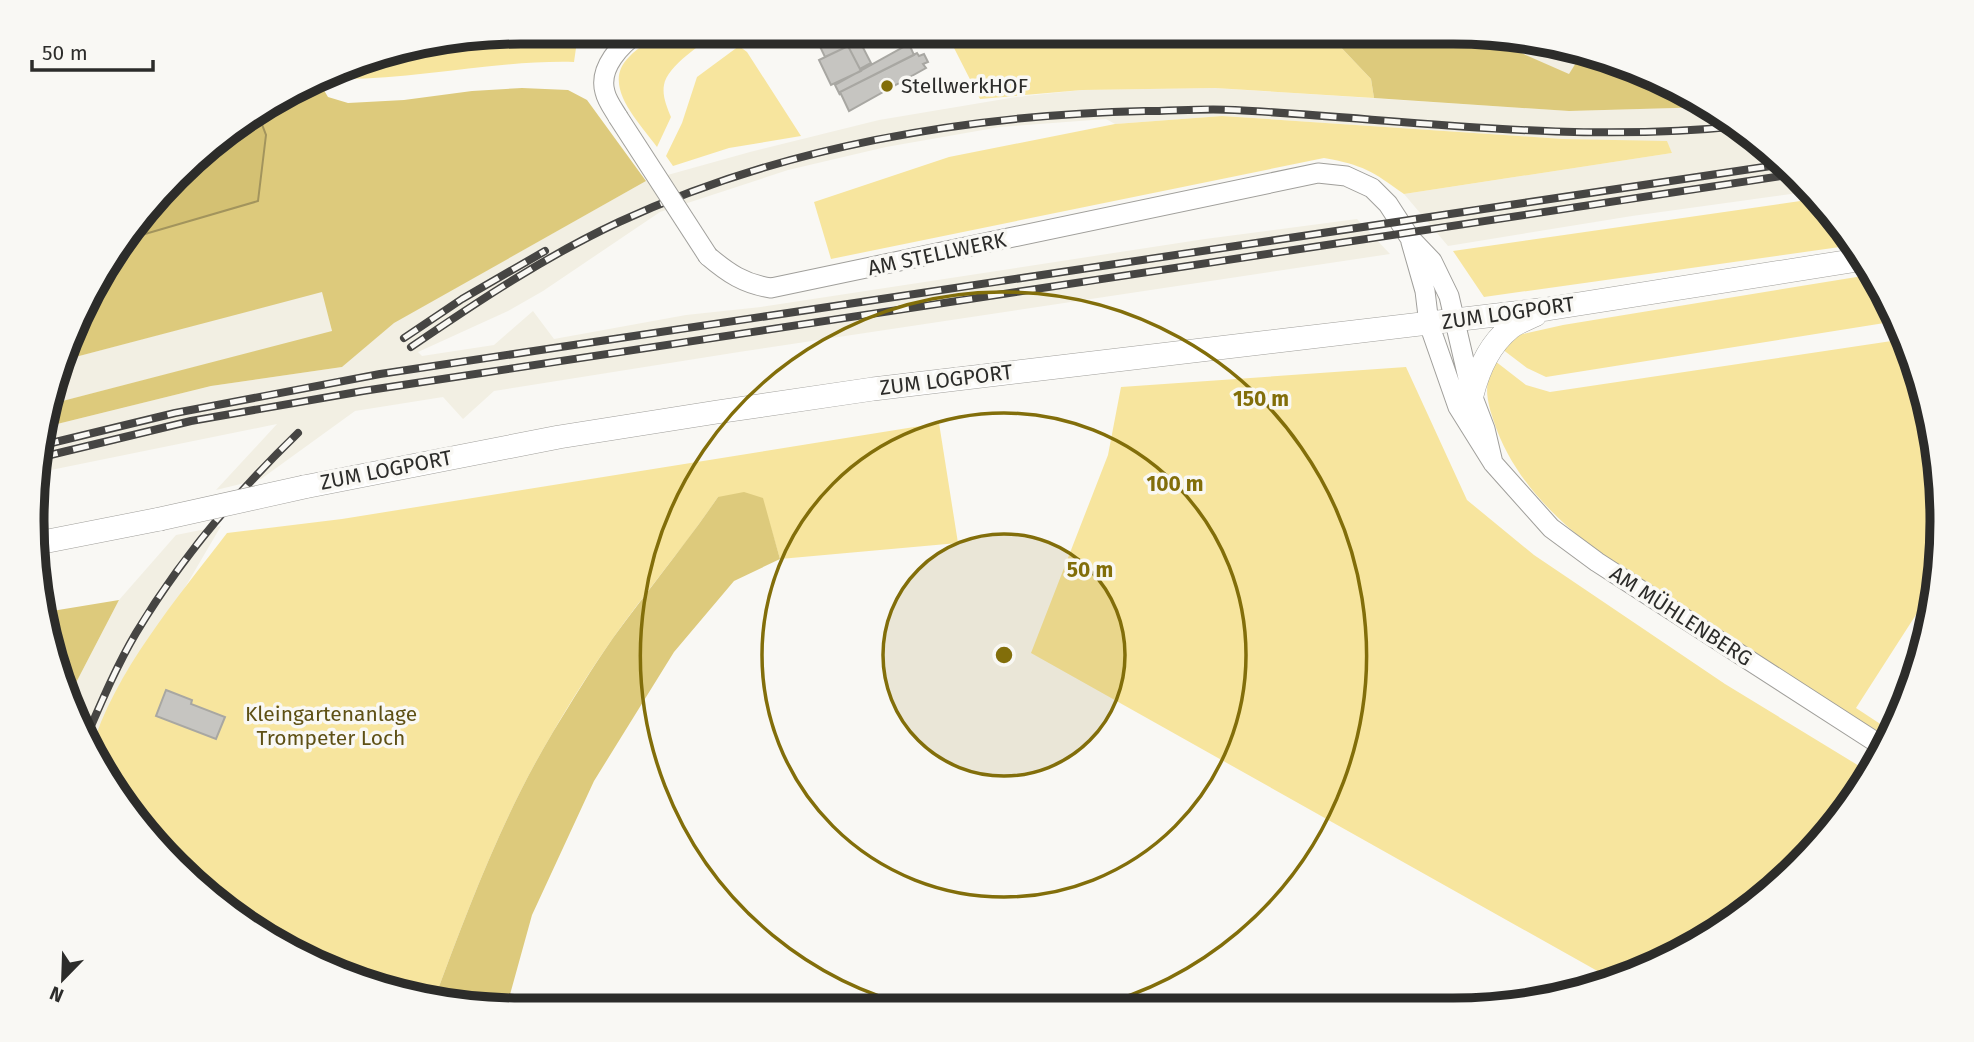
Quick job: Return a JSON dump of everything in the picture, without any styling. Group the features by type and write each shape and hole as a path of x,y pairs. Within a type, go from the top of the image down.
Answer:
{"main road":[{"name":"ZUM LOGPORT","path":"45,542 559,437 821,397 1113,359 1547,309 1853,261"},
{"path":"1472,396 1478,373 1485,360 1510,328 1547,309"}],"street":[{"name":"AM STELLWERK","path":"625,44 608,66 604,92 708,256 729,274 751,285 771,288 1318,173 1346,176 1372,188 1388,204 1410,237 1432,261 1443,280 1454,320"},
{"name":"AM STELLWERK","path":"1410,237 1426,291 1429,324"},
{"name":"AM MÜHLENBERG","path":"1454,320 1472,396 1485,429 1493,463"},
{"name":"AM MÜHLENBERG","path":"1429,324 1458,407 1493,463 1552,528 1597,562 1876,742"}],"shaded area":[{"path":"1338,44 1453,44 1509,47 1569,74 1578,60 1606,69 1636,80 1691,108 1569,111 1374,98 1371,79"},
{"path":"1508,47 1578,60 1569,75"},
{"path":"322,87 328,97 348,103 522,88 568,90 587,100 646,181 394,323 342,367 211,386 54,425 59,402 332,331 322,292 73,358 108,282 151,219 266,135 261,121"},
{"path":"1215,88 1569,111 1691,108 1744,142 1799,193 1632,216 1448,246 1404,194 1672,153 1667,142 1563,139 1222,116 1115,124 1106,119 1000,127 886,147 788,170 660,212 543,291 508,311 418,352 422,356 494,345 533,311 554,339 686,315 761,307 1205,239 1357,219 1390,254 494,391 463,419 443,397 355,411 261,479 216,490 277,424 47,471 54,425 211,386 342,367 393,323 646,181 879,120 1016,97 1082,90"},
{"path":"261,121 266,135 258,201 138,236 162,206 206,162"},
{"path":"323,291 332,332 59,402 73,358"},
{"path":"744,492 763,498 780,559 734,581 674,652 594,781 532,915 509,998 438,991 502,830 553,732 613,638 718,497"},
{"path":"221,526 180,596 126,673 96,737 74,687 119,600 176,535"},
{"path":"119,600 74,687 60,645 53,611"}],"green space":[{"path":"582,44 576,48 574,62 516,64 344,79 397,60 459,48"},
{"path":"646,44 703,44 672,70 667,78 664,93 671,117 657,147 626,104 619,80 621,68"},
{"path":"952,44 1338,44 1371,79 1374,98 1215,88 1082,90 980,99"},
{"path":"739,46 747,52 801,136 729,148 673,166 666,156 682,123 697,77"},
{"path":"1222,116 1563,139 1667,141 1672,153 1404,194 1367,170 1324,158 831,259 814,202 949,157 1115,124"},
{"path":"1806,200 1843,246 1484,297 1453,251"},
{"path":"1862,276 1887,323 1546,377 1527,368 1502,349 1518,335 1563,325"},
{"path":"1895,341 1914,397 1926,459 1929,552 1923,605 1856,708 1884,726 1879,736 1621,568 1559,518 1532,490 1510,458 1494,422 1488,397 1488,378 1495,361 1526,385 1550,392"},
{"path":"1406,367 1467,500 1534,555 1725,684 1861,767 1832,812 1812,836 1744,900 1664,949 1600,975 1031,653 1108,455 1121,387"},
{"name":"Kleingartenanlage Trompeter Loch","path":"939,423 958,543 780,559 762,498 718,497 605,649 535,764 487,864 438,991 397,982 338,962 282,934 230,900 162,836 142,812 96,737 131,664 227,533 342,519"}],"building":[{"path":"819,44 861,44 871,63 860,69 848,46 825,57"},
{"path":"909,44 914,55 840,92 840,95 835,85"},
{"path":"848,46 861,71 831,85 819,60"},
{"path":"917,53 919,56 924,54 928,62 923,64 926,68 849,111 840,92"},
{"path":"166,690 192,700 191,704 225,717 216,739 156,716"}],"railway":[{"path":"411,347 565,250 619,222 681,196 809,155 943,128 1078,114 1212,109 1551,131 1677,131 1723,127"},
{"path":"51,443 175,413 380,374 1772,166"},
{"path":"49,455 191,421 363,391 1782,176"},
{"path":"404,338 462,299 545,251"},
{"path":"91,727 109,685 153,605 231,503 298,433"}],"place":[{"name":"StellwerkHOF","path":"887,86"}]}
